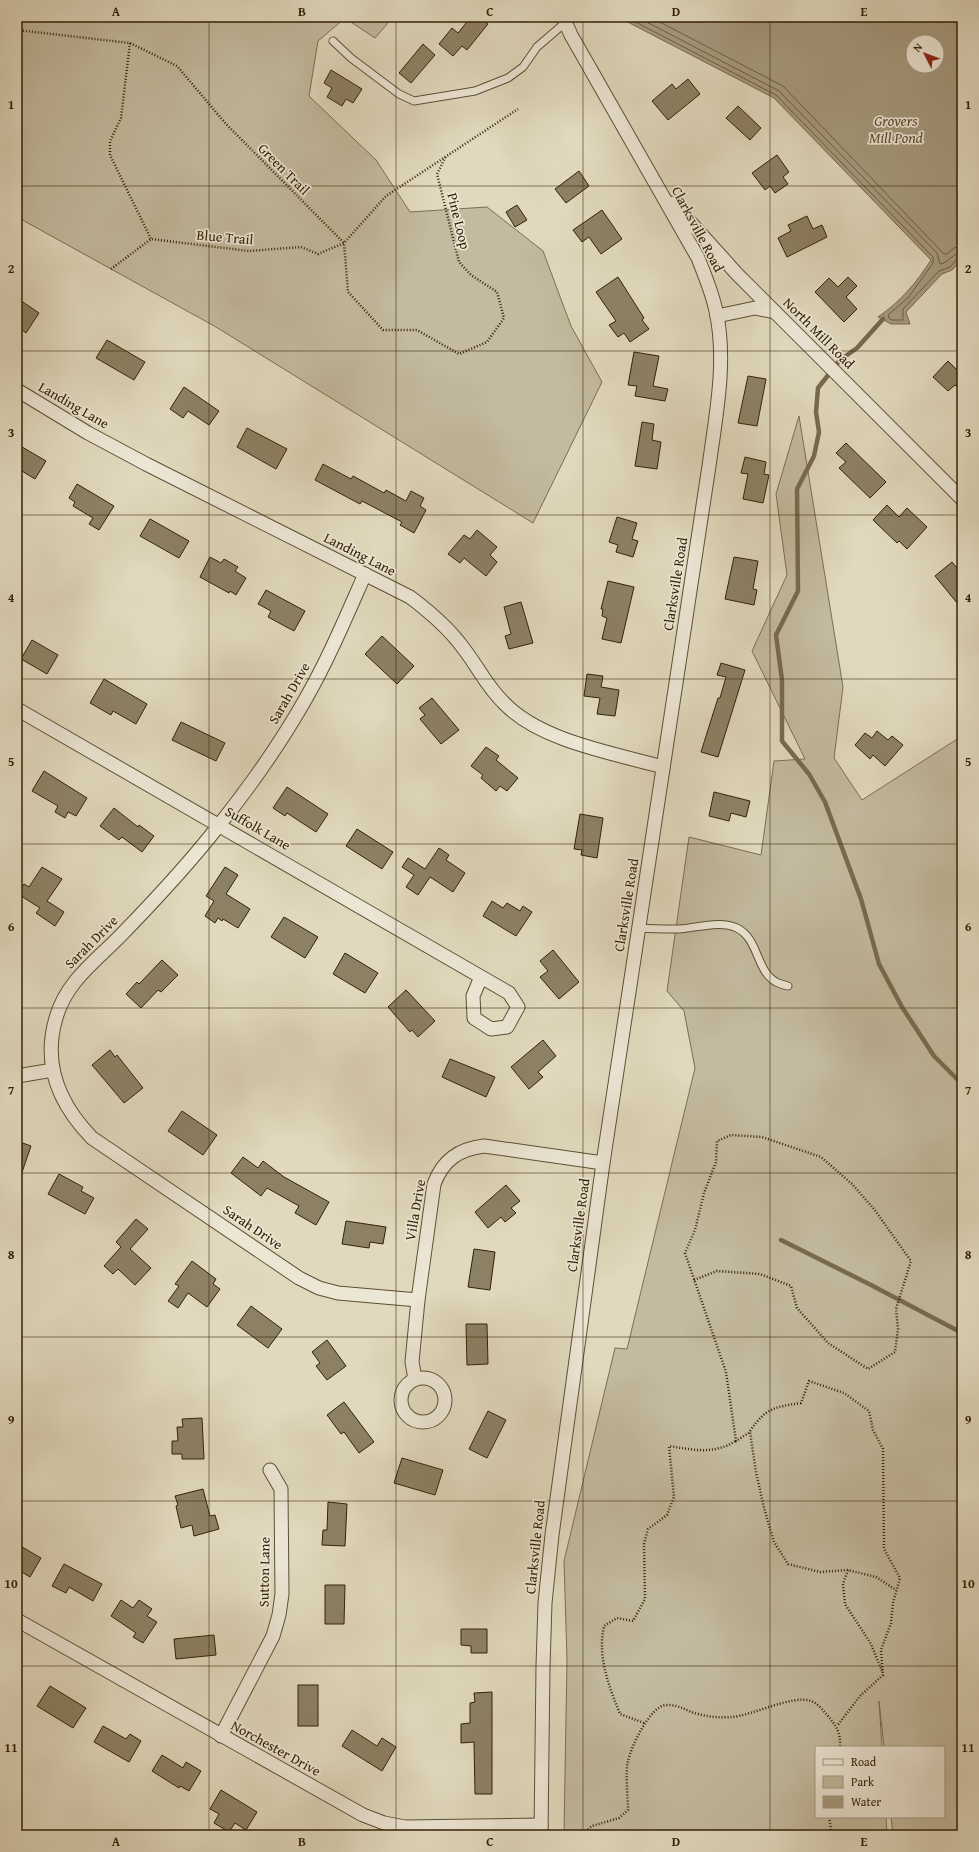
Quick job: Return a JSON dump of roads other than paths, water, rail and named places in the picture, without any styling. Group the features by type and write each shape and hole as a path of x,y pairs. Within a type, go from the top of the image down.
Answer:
{"street":[{"name":"Clarksville Road","path":"541,1830 542,1666 549,1565 603,1162 716,414 720,364 720,338 717,316 710,286 698,258 571,35 564,20"},
{"name":"North Mill Road","path":"657,186 737,274 962,500"},
{"path":"717,316 754,308 775,312"},
{"name":"Landing Lane","path":"17,390 100,440 410,596 449,629 465,649 489,687 504,704 522,719 561,738 663,767"},
{"name":"Sarah Drive","path":"365,574 331,651 305,700 276,748 220,824 150,905 75,980 56,1017 52,1037 53,1070 58,1088 66,1106 77,1123 92,1138 299,1278 319,1288 338,1293 418,1300"},
{"name":"Suffolk Lane","path":"17,709 220,824 509,993 518,1007 507,1027 491,1029 474,1018 473,996 481,977"},
{"path":"17,1076 53,1070"},
{"name":"Villa Drive","path":"415,1379 412,1362 418,1300 434,1184 438,1173 447,1161 458,1153 470,1148 484,1146 603,1162"},
{"name":"Sutton Lane","path":"221,1736 273,1636 280,1615 282,1594 281,1488 270,1470"},
{"name":"Norchester Drive","path":"17,1620 363,1815 384,1823 405,1827 541,1830"}],"lane":[{"path":"333,40 351,58 398,94 414,101 475,91 508,78 523,67 537,47 564,20"},
{"path":"638,928 679,929 714,925 729,926 738,929 748,938 757,951 765,971 776,982 788,986"}],"water":[{"name":"Grovers Mill Pond","path":"618,17 962,17 962,260 952,270 942,274 906,312 910,324 891,324 878,317 894,305 908,291 931,260 774,98"}],"waterway":[{"path":"883,319 857,348 840,360 818,388 816,412 819,432 814,456 797,489 798,591 776,635 782,680 782,741 809,774 825,802 861,899 879,964 902,1007 934,1056 962,1084"},
{"path":"781,1240 962,1333"}]}
